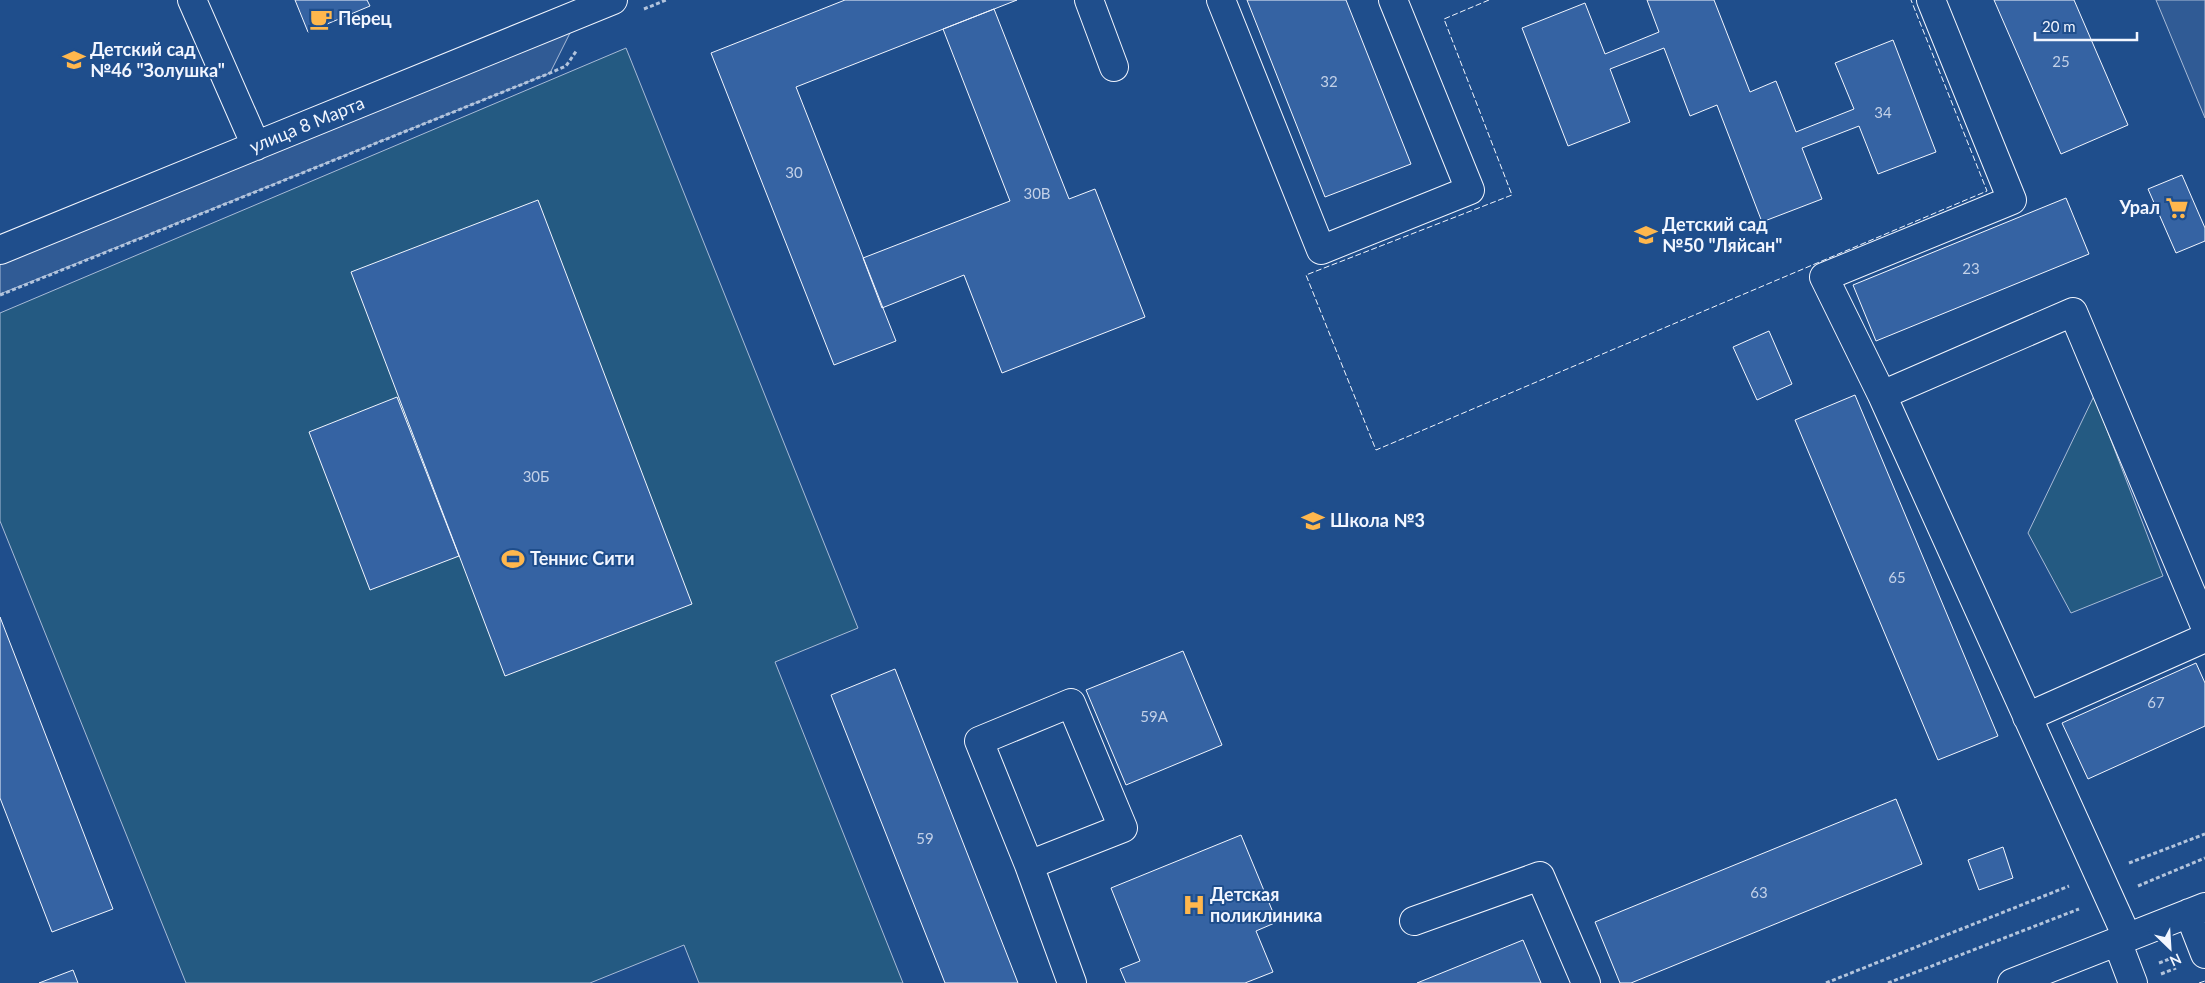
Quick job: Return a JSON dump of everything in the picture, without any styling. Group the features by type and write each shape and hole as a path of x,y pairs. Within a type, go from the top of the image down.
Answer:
{"street":[{"path":"192,0 256,146"},
{"name":"улица 8 Марта","path":"0,250 613,0"},
{"path":"1089,0 1114,67"},
{"path":"1222,0 1322,250 1470,190 1393,0"},
{"path":"1931,0 2012,200 1824,277 1882,395 2104,886 2122,939 2145,980"},
{"path":"1882,395 2074,312 2205,626"},
{"path":"2027,718 2205,638"},
{"path":"1029,865 1123,828 1071,703 978,741 1029,865 1072,983"},
{"path":"1414,921 1540,876 1586,983"},
{"path":"2012,983 2197,910 2205,954"}],"path":[{"path":"640,10 666,0"},
{"path":"0,294 550,73 566,66 580,45"},
{"path":"1888,983 2104,886 2205,834"},
{"path":"1826,983 2104,886 2205,858"},
{"path":"2145,980 2181,966"}],"shaded area":[{"path":"2156,0 2205,0 2205,118"},
{"path":"580,13 550,73 0,294 0,250"},
{"path":"626,48 858,628 775,662 903,983 699,983 684,945 590,983 186,983 0,521 0,313"},
{"path":"2094,396 2163,576 2071,613 2028,533"}],"building":[{"name":"Перец","path":"295,0 367,0 370,6 308,32"},
{"path":"845,0 1017,0 796,87 896,341 834,365 711,53"},
{"path":"1247,0 1346,0 1411,164 1325,197"},
{"path":"1647,0 1714,0 1750,92 1776,81 1796,132 1854,109 1835,63 1893,40 1936,152 1878,174 1859,126 1802,148 1822,199 1762,222 1717,105 1690,116 1664,48 1610,69 1630,122 1568,146 1522,28 1585,3 1605,54 1659,32"},
{"path":"1994,0 2074,0 2128,125 2061,154"},
{"path":"994,9 1069,199 1095,189 1145,317 1002,373 964,275 882,308 863,258 1010,201 943,29"},
{"name":"Урал","path":"2182,175 2205,228 2205,241 2176,253 2148,189"},
{"path":"2066,198 2089,254 1876,341 1853,285"},
{"path":"538,200 692,604 505,676 351,272"},
{"path":"1769,331 1792,384 1757,400 1733,347"},
{"path":"1855,395 1998,736 1938,760 1795,420"},
{"path":"397,397 459,556 370,590 309,432"},
{"path":"0,617 113,909 52,932 0,798"},
{"path":"1183,651 1222,745 1126,785 1086,690"},
{"path":"2196,663 2205,683 2205,726 2088,779 2062,723"},
{"path":"895,669 1018,983 945,983 831,695"},
{"path":"1896,799 1922,864 1631,983 1620,983 1595,922"},
{"name":"Детская поликлиника","path":"1241,835 1277,922 1256,931 1273,972 1245,983 1126,983 1120,969 1140,961 1111,888"},
{"path":"2003,847 2013,878 1979,890 1968,860"},
{"path":"1523,940 1541,983 1417,983"},
{"path":"73,970 78,983 39,983"}],"fence":[{"path":"1489,0 1444,19 1512,195 1306,275 1376,450 1987,191 1911,0"},
{"path":"2199,983 2205,981"}],"place":[{"name":"Перец","path":"321,19"},
{"name":"Детский сад №46 \"Золушка\"","path":"74,60"},
{"name":"Урал","path":"2177,208"},
{"name":"Детский сад №50 \"Ляйсан\"","path":"1646,235"},
{"name":"Школа №3","path":"1313,521"},
{"name":"Теннис Сити","path":"513,559"},
{"name":"Детская поликлиника","path":"1194,905"}]}
